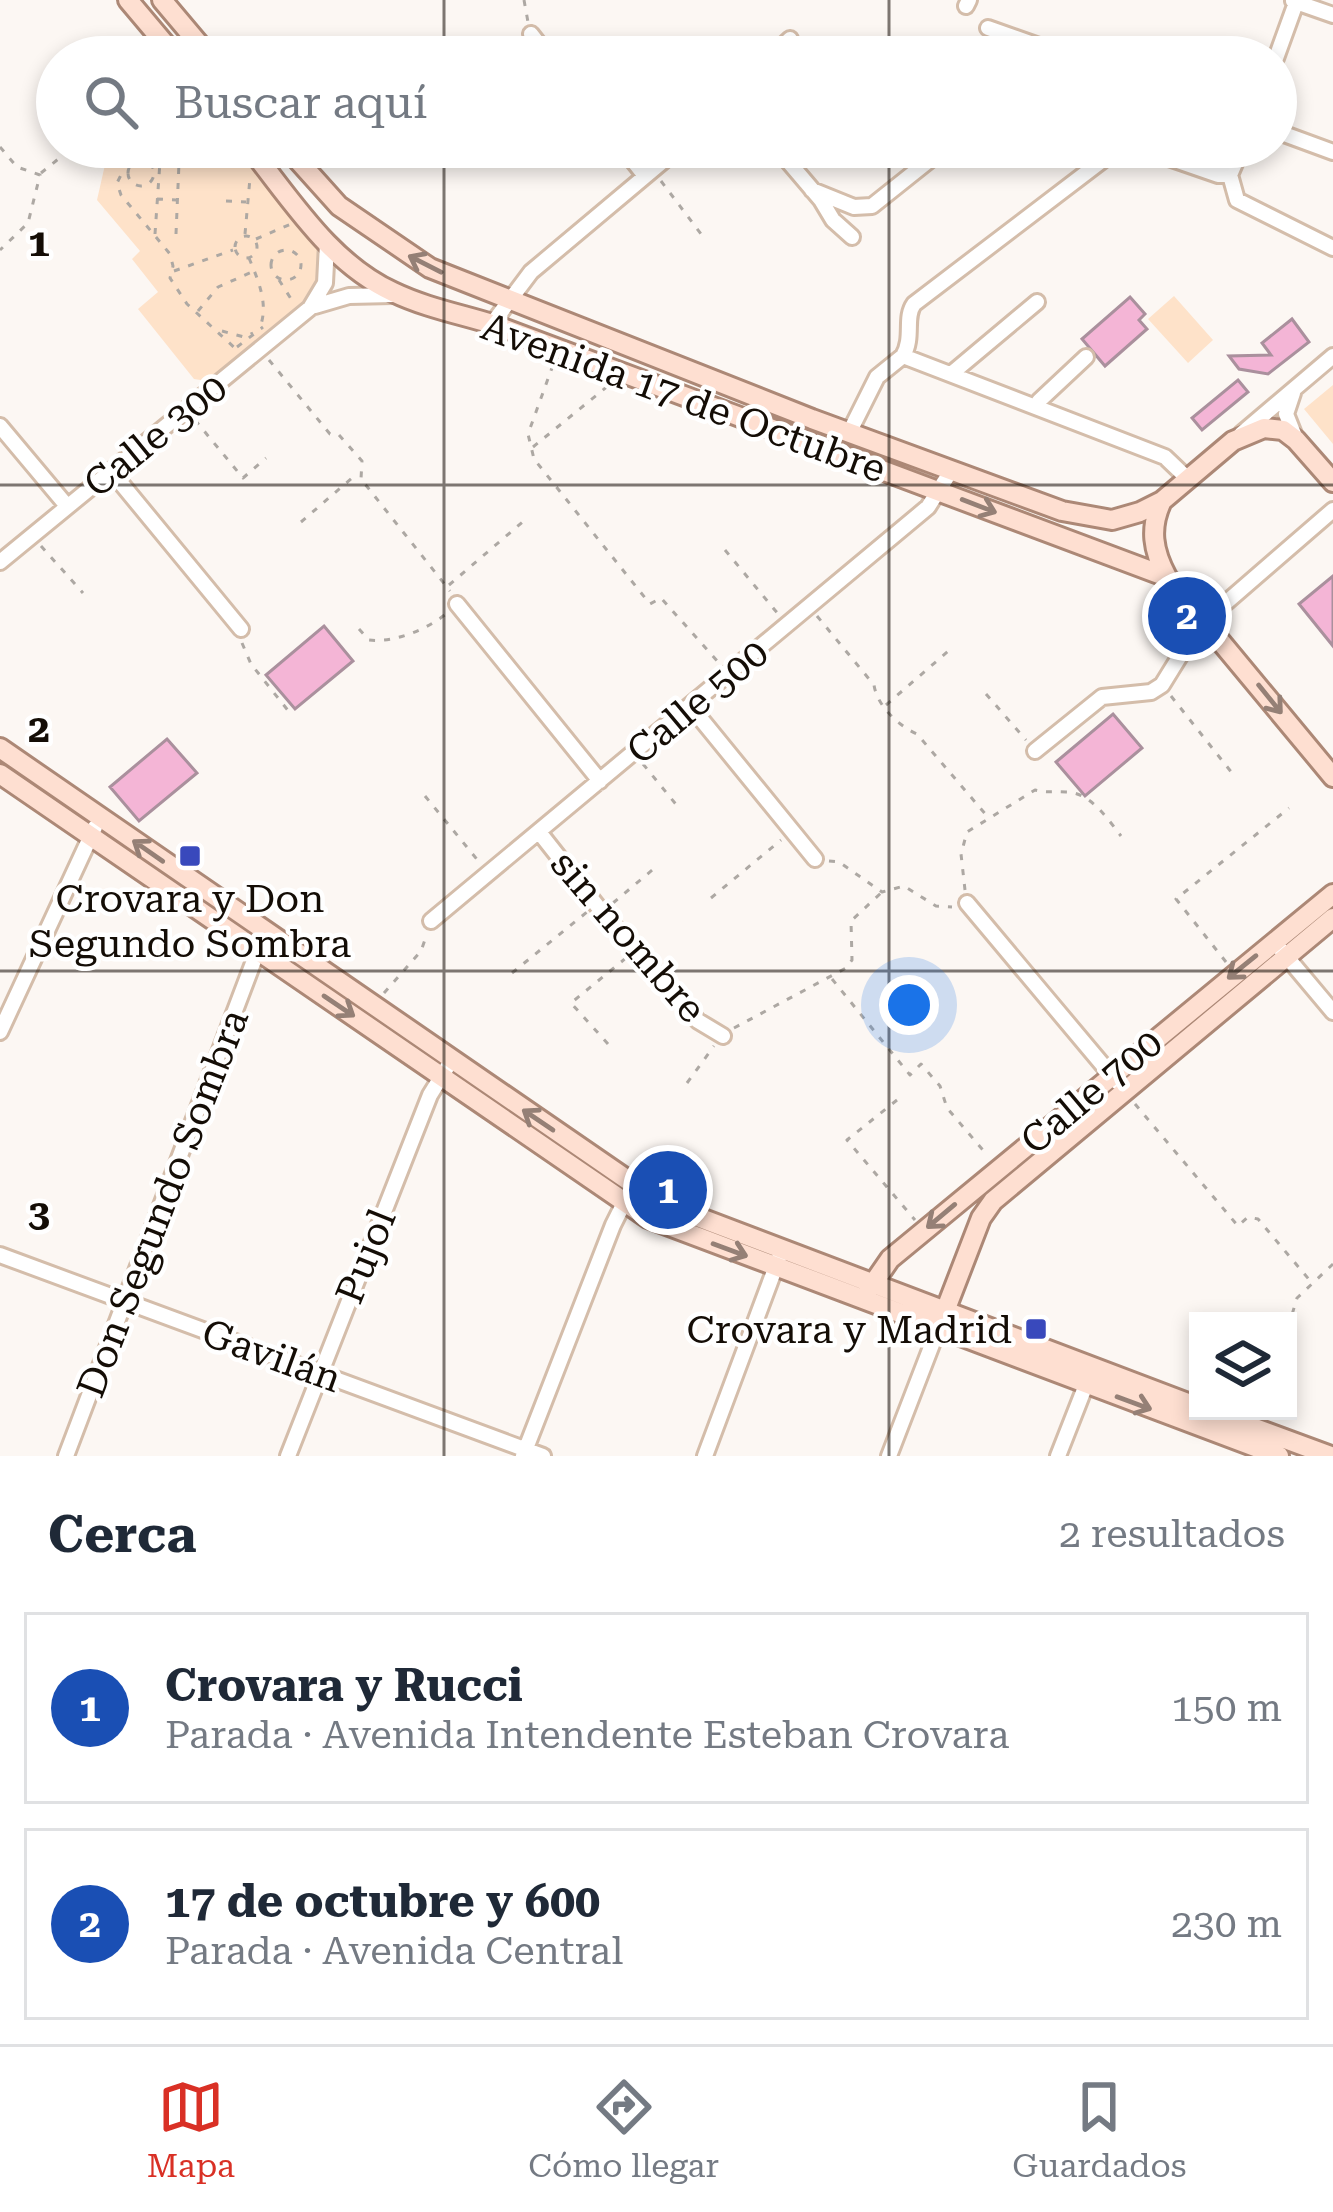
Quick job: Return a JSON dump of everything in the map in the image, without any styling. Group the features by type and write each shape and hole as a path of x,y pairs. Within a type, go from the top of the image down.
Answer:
{"main road":[{"path":"128,0 158,36"},
{"path":"162,0 192,36"},
{"name":"Avenida 17 de Octubre","path":"264,168 303,224 363,275 398,295 492,324 1167,577"},
{"name":"Avenida 17 de Octubre","path":"304,168 327,195 384,240 430,268 951,471 1062,512 1098,520 1122,518 1162,500"},
{"path":"1333,482 1296,440 1282,430 1264,428 1233,441 1162,500 1153,532 1167,577 1333,777"},
{"path":"0,748 258,950 446,1069"},
{"path":"0,774 96,826 629,1194 661,1203 865,1302 942,1320"},
{"name":"Calle 700","path":"942,1320 986,1209 1124,1091 1333,895"},
{"name":"Calle 700","path":"865,1302 872,1282 890,1259 1110,1074 1234,973 1333,918"},
{"path":"778,1259 872,1282 942,1320 1279,1456"},
{"path":"1089,1377 1189,1405"},
{"path":"1231,1439 1331,1456"}],"street":[{"path":"1283,36 1295,1 1333,15"},
{"path":"988,28 1011,36"},
{"path":"1297,139 1333,152"},
{"path":"644,168 649,173"},
{"path":"492,324 531,272 655,168"},
{"path":"794,168 852,237"},
{"path":"812,190 854,207 872,206 920,168"},
{"path":"850,431 877,377 903,356 914,304 1092,168"},
{"path":"1198,168 1231,175"},
{"path":"1234,168 1232,191 1246,207 1333,248"},
{"path":"303,224 327,195"},
{"path":"307,302 326,283 327,244"},
{"path":"307,302 398,295"},
{"name":"Calle 300","path":"0,562 260,349 307,302"},
{"path":"951,374 1037,302"},
{"path":"903,356 1165,457 1188,478"},
{"path":"1233,441 1333,356"},
{"path":"1038,408 1039,401 1086,357"},
{"path":"1295,388 1286,414 1296,440"},
{"path":"0,426 67,506"},
{"path":"111,471 241,629"},
{"name":"Calle 500","path":"431,921 928,507 951,471"},
{"path":"1036,751 1102,698 1151,692 1162,685 1208,623 1333,510"},
{"path":"457,604 600,781"},
{"path":"692,708 815,859"},
{"path":"0,1032 6,1002 96,826"},
{"name":"sin nombre","path":"539,832 698,1021 723,1036"},
{"path":"967,903 1124,1091"},
{"path":"1280,949 1333,1012"},
{"name":"Don Segundo Sombra","path":"66,1456 258,950"},
{"name":"Pujol","path":"288,1456 446,1069"},
{"path":"524,1453 629,1194"},
{"name":"Gavilán","path":"0,1256 319,1372 524,1453 543,1456"},
{"path":"705,1456 778,1259"},
{"path":"890,1456 942,1320"},
{"path":"1058,1456 1089,1377"}],"path":[{"path":"524,0 531,34"},
{"path":"0,147 17,167 40,175"},
{"path":"0,250 28,223 40,175 48,168"},
{"path":"121,168 118,189 170,254 173,285 245,361"},
{"path":"131,168 130,178 139,186 156,173"},
{"path":"153,168 156,173"},
{"path":"155,236 157,168"},
{"path":"176,234 179,168"},
{"path":"245,236 250,170 265,188"},
{"path":"649,173 704,238"},
{"path":"158,199 178,200"},
{"path":"226,201 248,202"},
{"path":"235,249 238,239 245,236 254,240 294,223 303,224"},
{"path":"235,249 242,258 249,258 256,250 254,240"},
{"path":"172,272 235,249"},
{"path":"278,278 297,277 301,268 296,254 287,250 274,256 272,270 294,304 307,302"},
{"path":"220,331 244,337 257,332 264,312 249,258"},
{"path":"197,312 218,287 254,271"},
{"path":"236,348 275,318"},
{"path":"260,349 330,434 339,435 362,461 361,479 448,586 457,604 434,624 382,641 370,640 359,629"},
{"path":"561,352 528,434 540,470 650,604 661,598 730,675"},
{"path":"532,448 612,382"},
{"path":"186,410 243,478 266,458"},
{"path":"301,522 352,478 361,479"},
{"path":"448,586 526,519"},
{"path":"32,536 82,593"},
{"path":"725,550 788,626"},
{"path":"810,607 874,685 884,706 903,728 917,734 988,818"},
{"path":"241,629 242,648 250,664 290,713"},
{"path":"884,706 953,647"},
{"path":"1162,685 1236,778"},
{"path":"986,694 1036,751"},
{"path":"634,754 680,808"},
{"path":"687,1083 723,1036 831,977 851,961 851,921 882,892 904,886 936,906 967,903 963,841 967,832 1035,790 1053,795 1067,791 1094,802 1121,836"},
{"path":"425,796 488,873"},
{"path":"1234,973 1176,899 1289,808"},
{"path":"711,898 792,831"},
{"path":"815,859 838,862 882,892"},
{"path":"512,973 657,866"},
{"path":"383,995 422,951 431,921"},
{"path":"608,1044 571,1003 636,949"},
{"path":"831,977 910,1075 921,1064 931,1075 947,1108 998,1168"},
{"path":"1124,1091 1238,1226 1248,1217 1258,1219 1312,1283"},
{"path":"897,1100 847,1140 924,1230"},
{"path":"1292,1312 1294,1302 1333,1264"}],"shaded area":[{"path":"104,168 256,168 315,243 320,263 316,283 303,303 264,339 207,381 194,379 138,309 158,292 132,259 140,251 97,200"},
{"path":"1174,296 1213,340 1188,363 1148,319"},
{"path":"1333,385 1333,444 1304,409"}],"building":[{"path":"1130,297 1145,314 1139,320 1147,329 1105,366 1082,339"},
{"path":"1292,319 1309,342 1268,374 1239,369 1229,356 1271,355 1262,343"},
{"path":"1238,380 1248,392 1202,430 1192,418"},
{"path":"1333,576 1333,646 1299,604"},
{"path":"324,626 353,661 295,709 266,675"},
{"path":"1113,714 1142,748 1085,796 1056,762"},
{"path":"167,739 197,773 139,821 110,787"}],"place":[{"name":"17 de octubre y 600","path":"1187,616"},
{"name":"Crovara y Don Segundo Sombra","path":"190,856"},
{"name":"Crovara y Rucci","path":"668,1190"},
{"name":"Crovara y Madrid","path":"1036,1329"}]}
